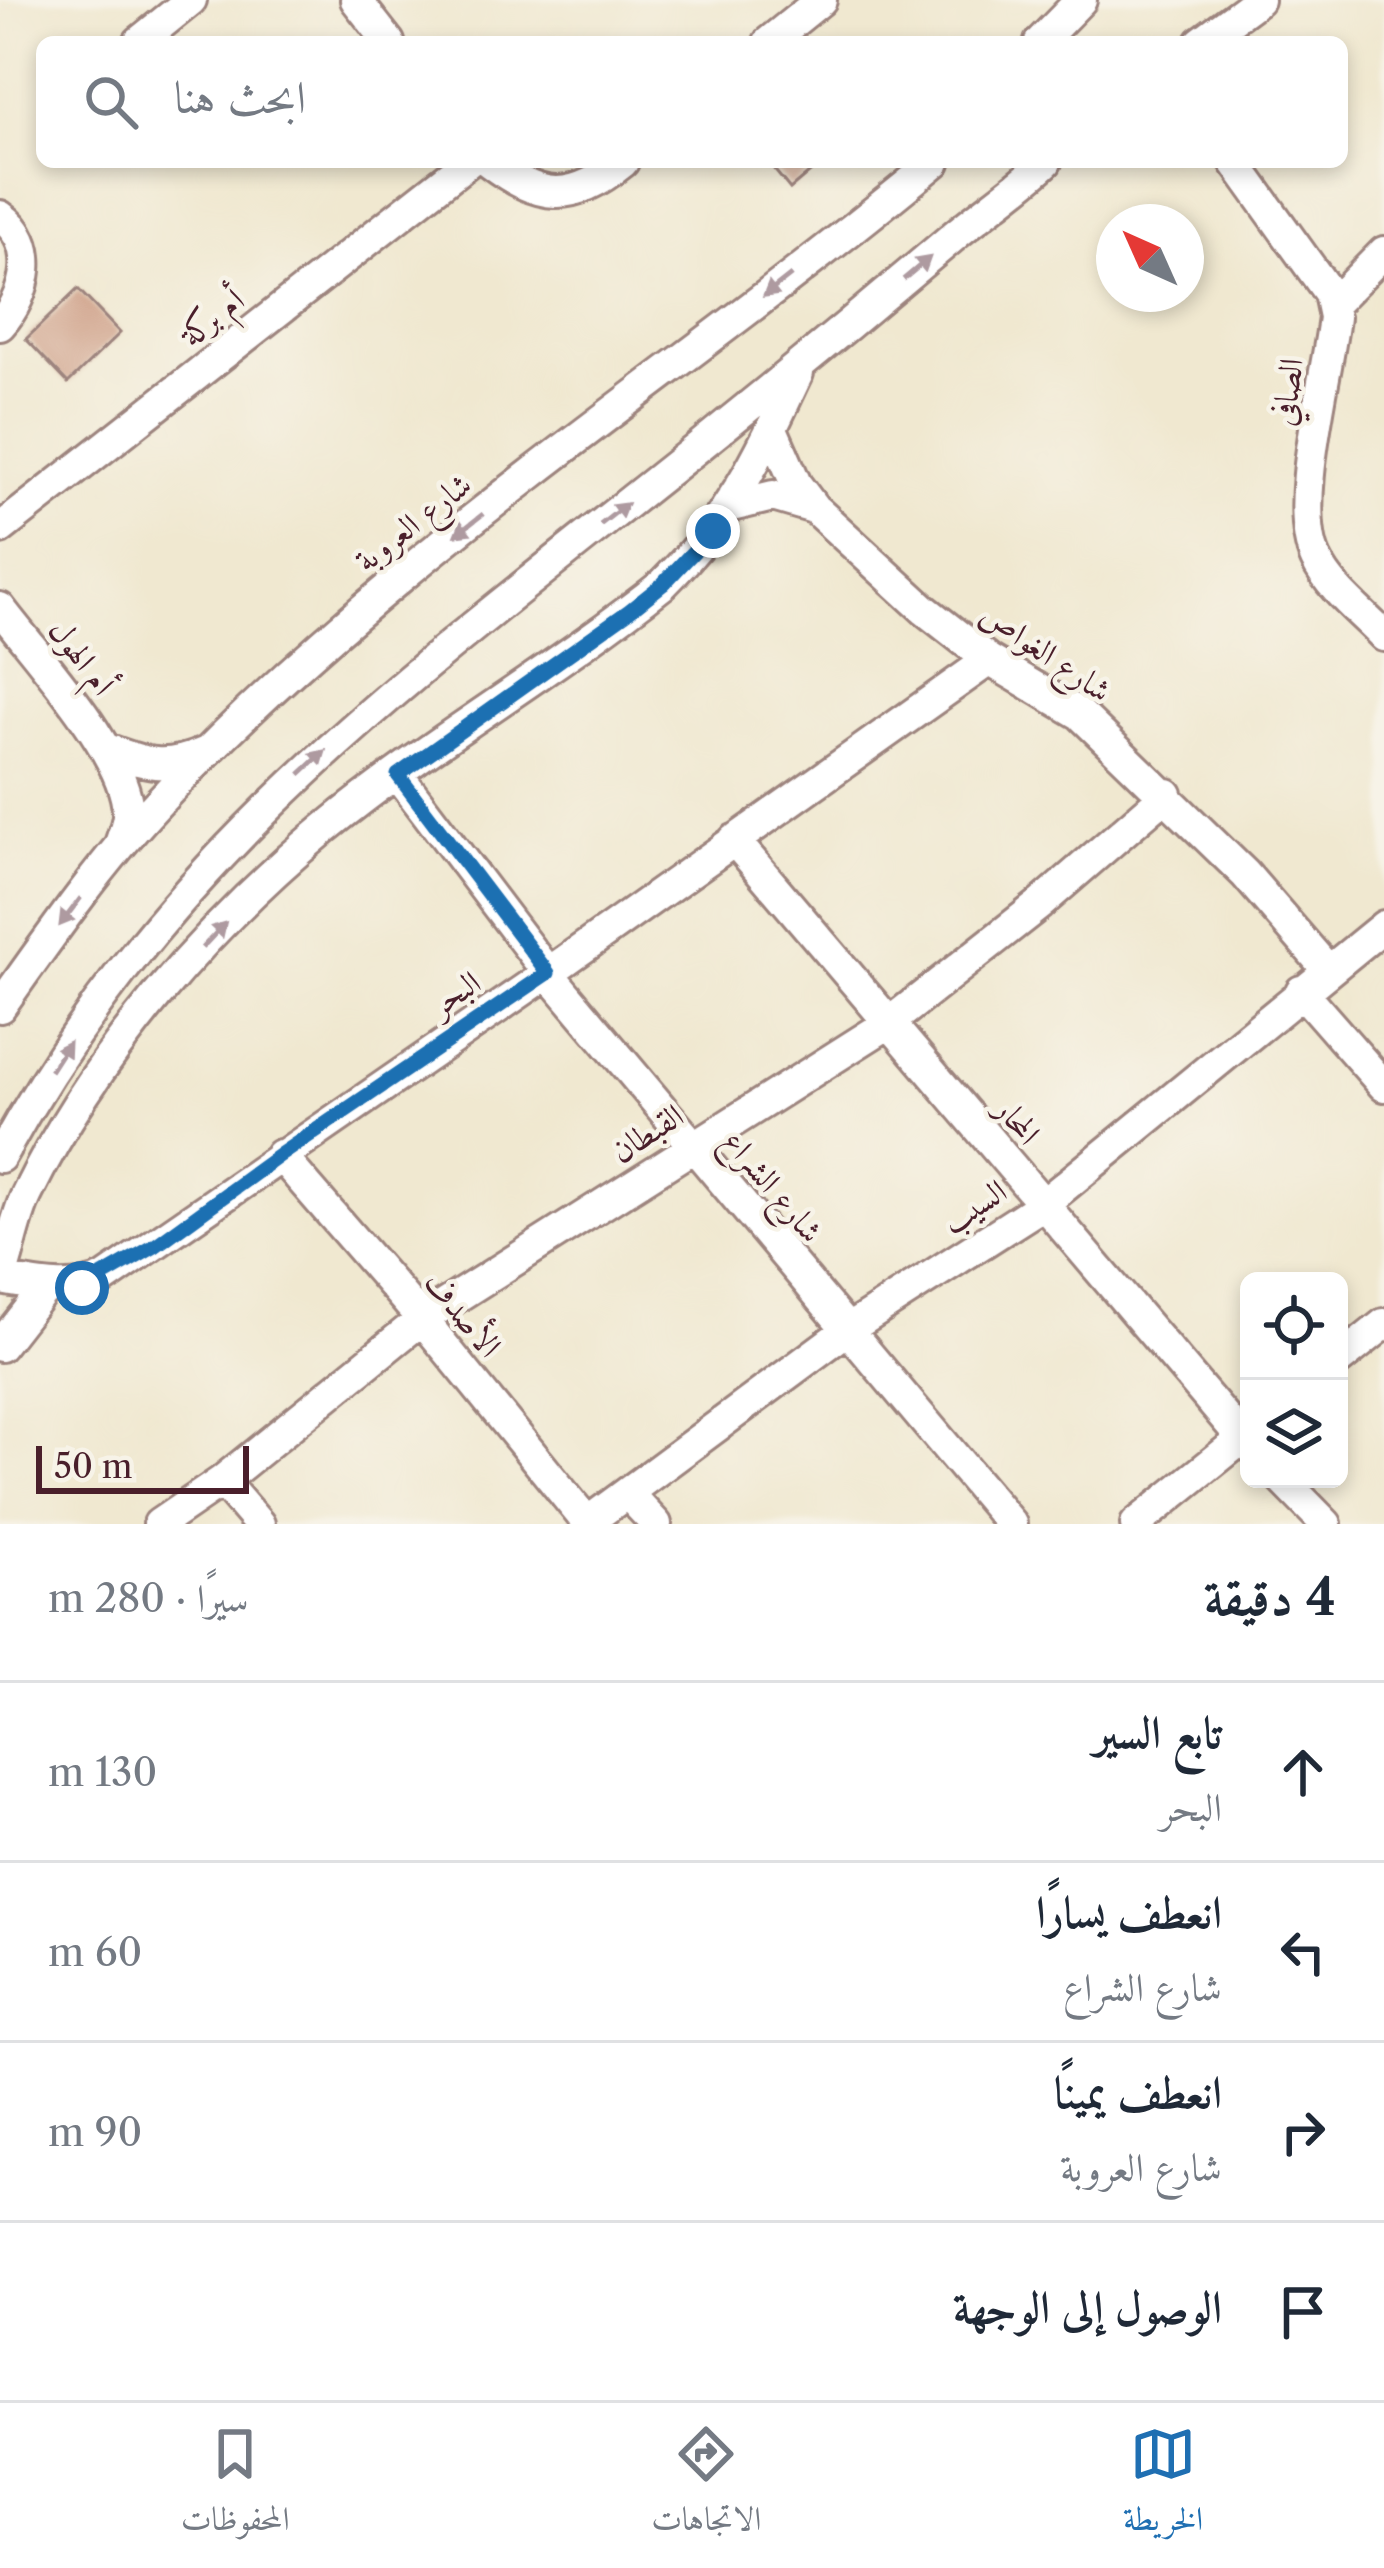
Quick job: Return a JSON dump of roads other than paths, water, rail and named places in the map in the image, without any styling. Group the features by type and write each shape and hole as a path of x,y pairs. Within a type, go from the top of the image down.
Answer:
{"street":[{"path":"146,36 191,0"},
{"path":"356,0 384,36"},
{"path":"776,36 821,0"},
{"path":"1046,36 1081,0"},
{"path":"1209,36 1253,4"},
{"path":"1235,36 1253,4"},
{"name":"أم بركة","path":"0,529 460,168"},
{"path":"497,168 521,186 563,194 615,168"},
{"name":"شارع العروبة","path":"0,1007 120,846 208,751 373,599 927,168"},
{"path":"0,1157 29,1104 110,983 154,926 253,820 434,656 802,365 1039,168"},
{"path":"1239,168 1323,282 1333,305 1384,252"},
{"path":"0,216 9,222 26,255 23,292 0,325"},
{"name":"الصافي","path":"1333,305 1306,523 1324,572 1384,636"},
{"path":"0,1280 25,1198 68,1117 132,1030 216,932 326,828 663,584 732,506 802,365"},
{"name":"شارع الغواص","path":"772,430 796,484 814,508 925,610 989,660 1080,714 1167,794 1327,969"},
{"path":"732,506 773,496 814,508"},
{"name":"أم الهول","path":"0,608 107,749 122,781 128,816 120,846"},
{"name":"البحر","path":"0,1280 82,1288 104,1279 548,973 989,660"},
{"name":"أم الهول","path":"107,749 141,762 177,765 208,751"},
{"name":"شارع الشراع","path":"398,775 548,973 1011,1524"},
{"name":"القبطان","path":"159,1524 222,1481 422,1319 889,1023 1040,904 1167,794"},
{"name":"المحار","path":"734,840 1240,1431"},
{"name":"السيب","path":"586,1523 848,1330 1042,1205 1384,926"},
{"path":"1301,991 1384,1086"},
{"name":"الأصدف","path":"280,1155 422,1319 586,1523"},
{"path":"0,1346 46,1287"},
{"path":"1348,1353 1384,1324"},
{"path":"1136,1524 1240,1444"},
{"path":"222,1481 259,1524"},
{"path":"1291,1488 1326,1524"},
{"path":"627,1493 656,1524"}]}
